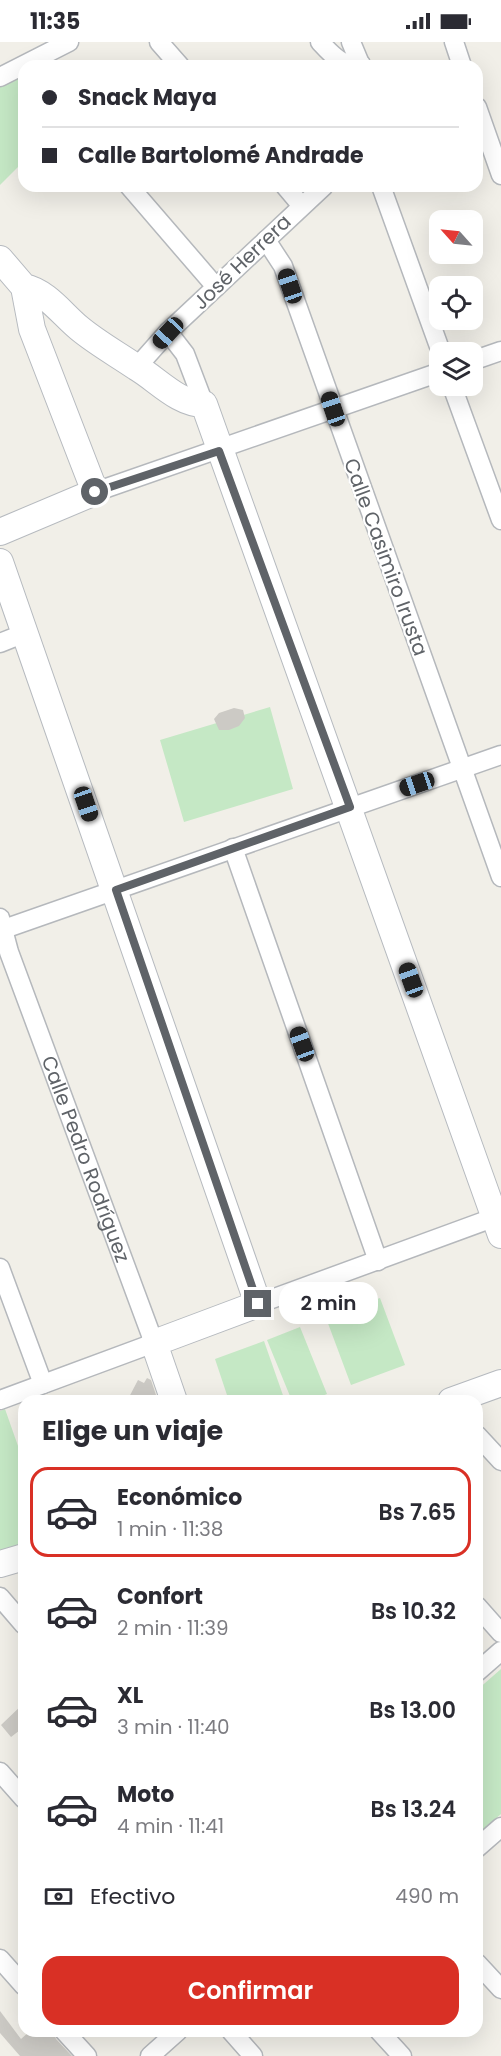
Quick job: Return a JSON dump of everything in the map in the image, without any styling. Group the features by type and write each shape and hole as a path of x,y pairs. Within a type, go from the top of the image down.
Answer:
{"street":[{"path":"40,60 69,42"},
{"path":"159,42 175,60"},
{"path":"320,42 340,60"},
{"path":"351,42 359,60"},
{"path":"454,42 460,60"},
{"path":"0,77 18,70"},
{"path":"483,124 501,175"},
{"path":"134,192 216,287"},
{"path":"290,192 301,205"},
{"name":"José Herrera","path":"137,367 168,333 317,192"},
{"path":"383,192 437,342"},
{"name":"Calle Casimiro Irusta","path":"266,240 283,266 501,877"},
{"path":"0,259 24,288 32,329 95,492"},
{"path":"24,288 34,290 110,352 137,367 179,397 195,404 204,404"},
{"path":"0,1400 378,1260 499,1222 219,451 204,404 185,354 168,333"},
{"path":"483,357 501,351"},
{"path":"0,532 95,492 219,451 429,376"},
{"path":"456,396 501,520"},
{"path":"0,562 116,890 258,1304"},
{"path":"0,643 25,633"},
{"path":"2,924 116,890 501,755"},
{"path":"233,848 378,1260"},
{"name":"Calle Pedro Rodríguez","path":"2,924 4,954 172,1395"},
{"path":"0,1268 43,1384"},
{"path":"470,1395 501,1383"},
{"path":"483,1442 501,1461"},
{"path":"0,1564 18,1559"},
{"path":"0,1597 18,1618"},
{"path":"483,1613 501,1633"},
{"path":"483,1667 501,1651"},
{"path":"0,1772 18,1792"},
{"path":"483,1843 501,1827"},
{"path":"0,1959 18,1979"},
{"path":"483,1970 501,1989"},
{"path":"70,2037 87,2056"},
{"path":"150,2056 171,2037"},
{"path":"236,2037 253,2056"},
{"path":"385,2037 402,2056"}],"green space":[{"path":"18,76 18,167 0,185 0,85"},
{"path":"270,707 293,789 184,822 160,740"},
{"path":"380,1298 405,1365 351,1385 326,1318"},
{"path":"300,1327 327,1394 290,1395 267,1340"},
{"path":"264,1341 283,1395 227,1395 215,1359"},
{"path":"5,1409 18,1446 18,1549 0,1555 0,1411"},
{"path":"501,1669 501,1814 483,1830 483,1685"}],"building":[{"path":"234,708 243,710 245,718 239,726 229,730 219,730 214,719 219,713"},
{"path":"147,1378 151,1380 156,1395 130,1395 138,1380 144,1383"},
{"path":"18,1709 18,1732 11,1737 1,1725"},
{"path":"0,2011 21,2039 23,2037 55,2037 72,2056 20,2056 0,2033"}],"route":[{"path":"95,492 219,451 350,807 116,890 258,1304"}]}
